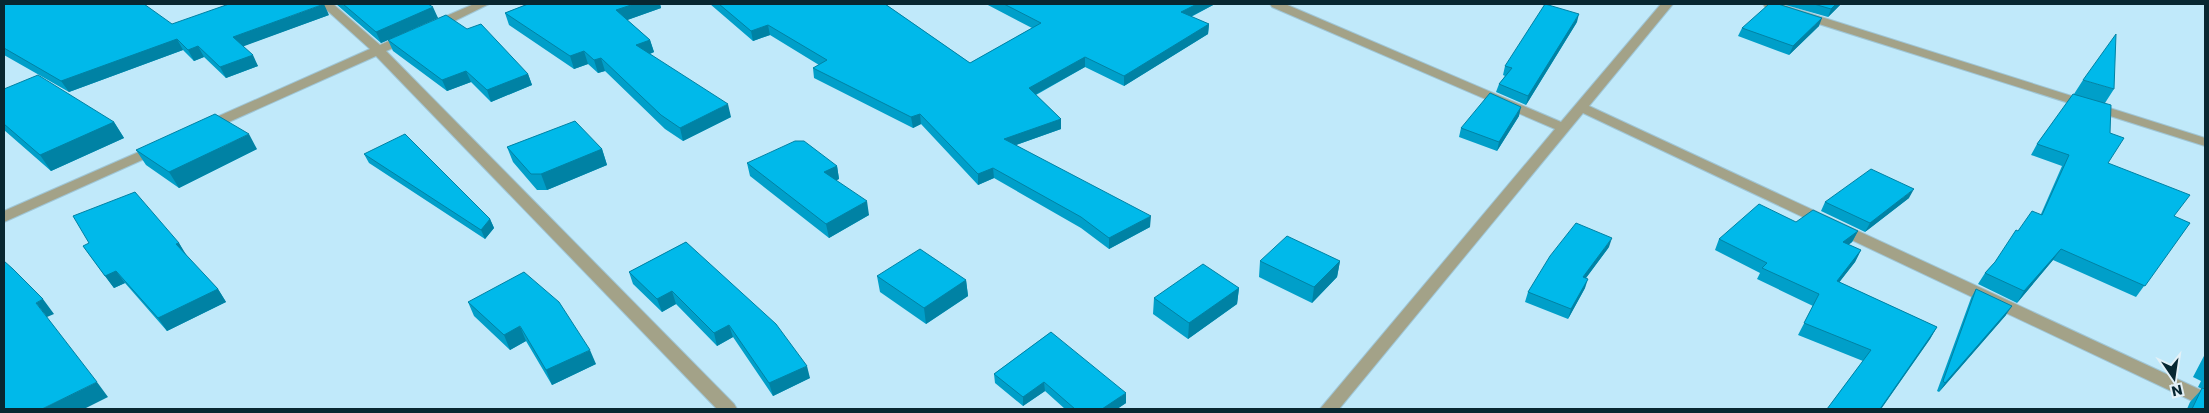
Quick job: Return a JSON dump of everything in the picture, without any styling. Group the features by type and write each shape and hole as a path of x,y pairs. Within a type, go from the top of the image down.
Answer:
{"street":[{"path":"326,4 378,50 728,409"},
{"path":"196,131 483,4"},
{"path":"1276,4 1563,128"},
{"path":"1329,409 1667,4"},
{"path":"1770,4 2205,142"},
{"path":"1581,107 2205,400"},
{"path":"4,216 168,144"}],"building":[{"path":"4,4 144,4 172,24 229,4 324,4 233,37 253,55 220,67 198,46 188,50 177,39 61,81 4,48"},
{"path":"343,4 428,4 433,7 376,32"},
{"path":"528,4 634,4 616,10 650,40 636,45 728,104 680,128 661,115 601,58 594,60 584,51 570,56 505,13"},
{"path":"719,4 885,4 970,63 1041,23 1004,4 1197,4 1181,12 1209,24 1124,76 1085,57 1029,88 1061,119 1004,139 1151,216 1109,238 1081,217 993,168 978,174 920,114 911,117 813,68 827,60 768,25 751,31"},
{"path":"1545,4 1579,14 1528,96 1499,84 1512,68 1505,66"},
{"path":"1769,4 1778,4 1822,18 1793,46 1742,28"},
{"path":"1814,4 1836,4 1831,9"},
{"path":"446,15 467,29 481,24 528,74 487,90 466,71 442,80 388,40"},
{"path":"2116,34 2114,89 2083,80"},
{"path":"38,75 114,122 40,155 4,124 4,89"},
{"path":"1490,93 1521,107 1499,142 1461,128"},
{"path":"2073,94 2111,105 2110,133 2124,138 2108,163 2190,195 2174,216 2190,223 2145,286 2061,249 2024,291 1985,273 2032,211 2042,215 2069,155 2037,144"},
{"path":"215,114 249,134 169,172 136,150"},
{"path":"575,121 602,149 541,174 531,174 507,147"},
{"path":"405,134 490,219 481,230 364,154"},
{"path":"795,141 804,141 837,166 824,172 867,201 826,224 747,163"},
{"path":"1871,169 1914,189 1870,223 1825,202"},
{"path":"135,192 179,243 176,244 218,289 158,318 116,271 105,276 83,246 89,243 73,216"},
{"path":"1759,204 1796,222 1813,210 1858,231 1843,242 1861,250 1837,281 1937,327 1880,409 1827,409 1871,350 1804,323 1819,294 1762,268 1767,263 1719,239"},
{"path":"1576,223 1612,238 1583,277 1588,279 1571,309 1528,292 1550,256"},
{"path":"1287,236 1340,261 1314,287 1260,261"},
{"path":"686,242 776,324 807,366 769,383 729,325 714,333 672,291 657,299 629,272"},
{"path":"920,249 966,280 924,308 877,276"},
{"path":"4,261 43,299 36,303 97,382 42,409 4,409"},
{"path":"1203,264 1239,288 1189,323 1154,298"},
{"path":"524,272 559,302 590,350 546,370 520,326 504,335 468,302"},
{"path":"1976,289 2012,306 1945,383 1943,381"},
{"path":"1051,332 1126,393 1102,409 1075,409 1044,382 1023,397 994,374"},
{"path":"2202,388 2205,389 2205,409 2192,409"}]}
